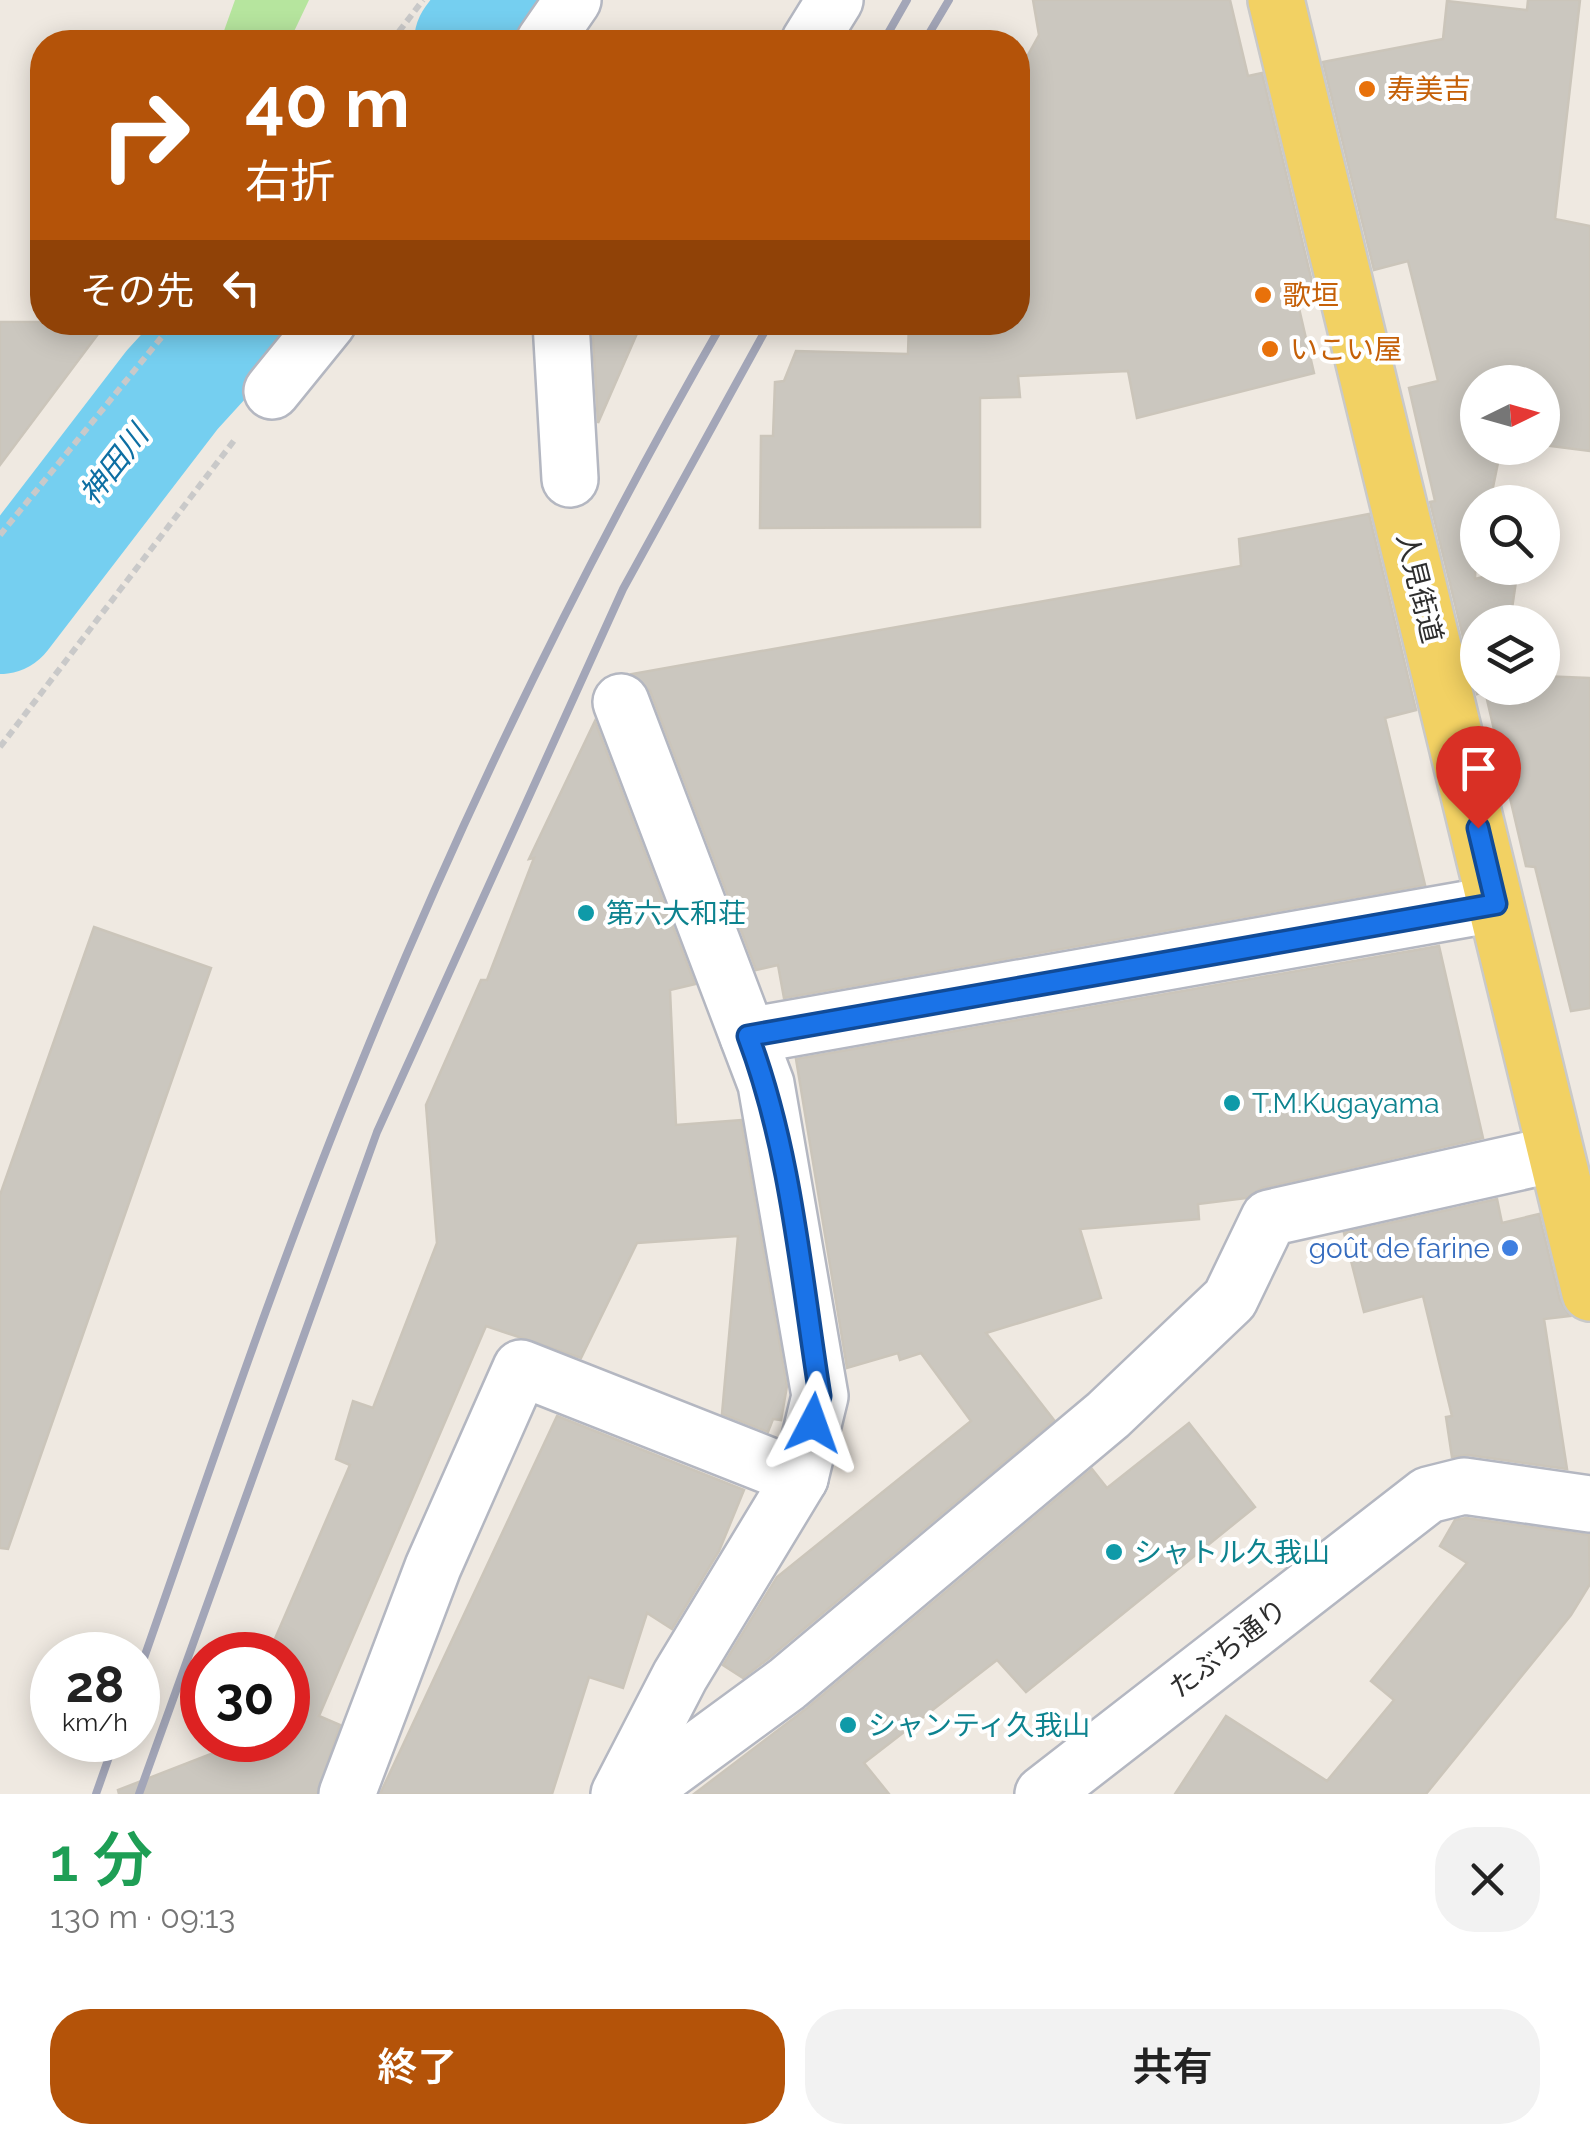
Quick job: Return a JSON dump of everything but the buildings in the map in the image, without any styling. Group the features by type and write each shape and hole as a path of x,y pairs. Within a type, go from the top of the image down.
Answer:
{"main road":[{"name":"人見街道","path":"1276,0 1590,1292"}],"street":[{"path":"552,30 573,0"},
{"path":"816,30 835,0"},
{"path":"272,390 317,335"},
{"path":"562,335 570,479"},
{"path":"619,1794 680,1676 800,1478 820,1396 787,1186 766,1084 620,702"},
{"path":"748,1036 1496,904"},
{"path":"637,1794 787,1684 1108,1414 1230,1299 1268,1218 1555,1154"},
{"path":"347,1794 433,1568 521,1368 800,1478"},
{"name":"たぶち通り","path":"1042,1794 1428,1495 1464,1486 1590,1504"}],"path":[{"path":"400,30 423,0"},
{"path":"0,535 163,335"},
{"path":"0,747 272,390"}],"green space":[{"path":"235,0 309,0 295,30 224,30"}],"waterway":[{"name":"神田川","path":"483,30 505,0"},
{"name":"神田川","path":"0,614 172,390 222,335"}],"railway":[{"path":"890,30 907,0"},
{"path":"931,30 949,0"},
{"path":"153,1632 299,1220 398,975 483,784 574,597 716,335"},
{"path":"139,1794 377,1132 623,589 763,335"},
{"path":"96,1794 107,1762"}],"place":[{"name":"寿美吉","path":"1367,89"},
{"name":"歌垣","path":"1263,295"},
{"name":"いこい屋","path":"1270,349"},
{"name":"第六大和荘","path":"586,913"},
{"name":"T.M.Kugayama","path":"1232,1103"},
{"name":"goût de farine","path":"1510,1248"},
{"name":"シャトル久我山","path":"1114,1552"},
{"name":"シャンティ久我山","path":"848,1725"}],"route":[{"path":"813,1423 820,1396 787,1186 766,1084 748,1036 1496,904 1478,828"}]}
